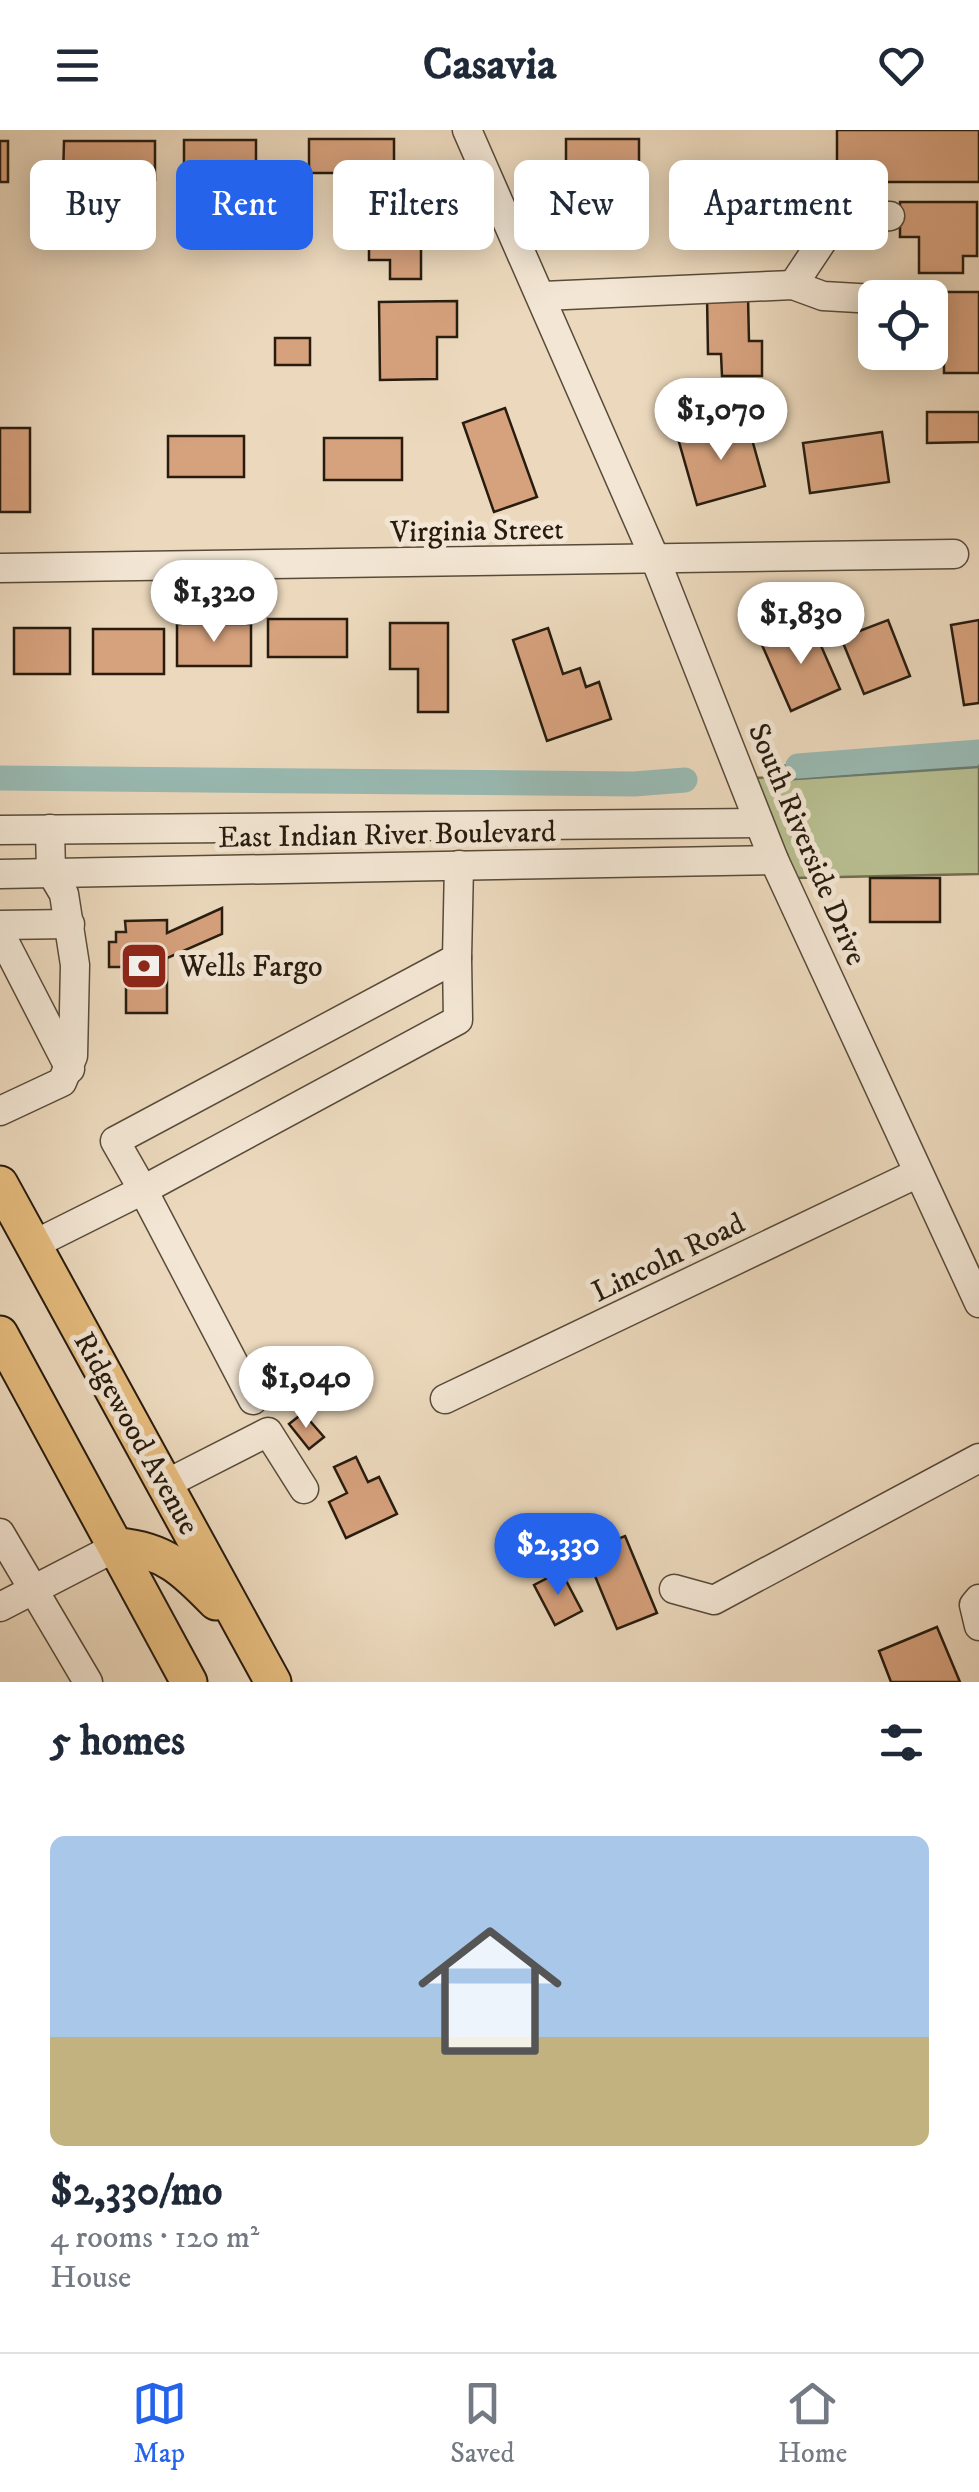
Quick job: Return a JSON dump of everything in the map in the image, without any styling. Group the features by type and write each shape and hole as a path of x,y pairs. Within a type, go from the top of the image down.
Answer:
{"main road":[{"name":"Ridgewood Avenue","path":"0,1184 273,1682"},
{"path":"0,1334 189,1682"},
{"path":"118,1546 161,1554 178,1563 251,1640"}],"street":[{"name":"South Riverside Drive","path":"467,130 656,561 774,860 979,1303"},
{"path":"793,285 834,222 890,216"},
{"path":"542,296 793,285 823,296 858,298"},
{"name":"Virginia Street","path":"0,568 954,554"},
{"name":"East Indian River Boulevard","path":"0,830 760,823"},
{"path":"0,1112 62,1082 71,1070 75,965 64,894 51,872 50,829"},
{"name":"East Indian River Boulevard","path":"0,874 774,860"},
{"path":"34,1245 458,1020 459,865"},
{"path":"0,925 70,924"},
{"path":"0,933 71,1070"},
{"path":"253,1400 115,1142 457,958"},
{"name":"Lincoln Road","path":"446,1399 918,1173"},
{"path":"166,1484 268,1432 304,1489"},
{"path":"674,1589 714,1600 979,1458"},
{"path":"1,1536 88,1682"},
{"path":"0,1607 118,1546"},
{"path":"979,1600 974,1605 979,1626"}],"green space":[{"path":"979,762 979,874 794,878 756,778"}],"water":[{"path":"979,754 979,767 782,780 777,766"}],"building":[{"path":"837,130 979,130 979,182 888,182 888,160 837,160"},
{"path":"309,139 394,139 394,160 333,160 333,173 313,173 313,160 309,160"},
{"path":"566,139 639,139 639,160 566,160"},
{"path":"184,140 256,140 256,160 184,160"},
{"path":"0,141 8,141 8,182 0,182"},
{"path":"64,141 155,141 155,160 64,160"},
{"path":"900,202 977,202 977,256 963,256 963,273 919,273 919,237 900,237"},
{"path":"369,250 421,250 421,279 390,279 390,260 369,260"},
{"path":"948,292 979,292 979,373 944,373 948,370"},
{"path":"707,296 748,296 749,341 762,341 762,376 722,376 721,354 708,354"},
{"path":"457,301 457,337 437,337 437,379 380,380 379,302"},
{"path":"275,338 310,338 310,365 275,365"},
{"path":"505,408 537,497 494,512 463,423"},
{"path":"927,412 979,412 979,442 927,443"},
{"path":"748,425 765,486 697,505 677,435 705,427 708,436"},
{"path":"0,428 30,428 30,512 0,512"},
{"path":"882,432 889,482 810,493 803,443"},
{"path":"168,436 244,436 244,477 168,477"},
{"path":"324,438 402,438 402,480 324,480"},
{"path":"268,619 347,619 347,657 268,657"},
{"path":"888,620 910,676 864,694 841,638"},
{"path":"979,620 979,703 964,705 951,625"},
{"path":"390,623 448,623 448,712 418,712 418,669 390,669"},
{"path":"811,623 840,689 791,711 762,645"},
{"path":"177,624 251,624 251,666 177,666"},
{"path":"14,628 70,628 70,674 14,674"},
{"path":"548,628 563,674 580,668 586,687 599,682 611,719 547,741 513,640"},
{"path":"93,629 164,629 164,674 93,674"},
{"path":"870,878 940,878 940,922 870,922"},
{"path":"222,908 222,934 167,958 167,1013 126,1013 126,967 109,967 109,942 116,942 116,932 126,932 125,921 167,920 167,933"},
{"path":"303,1413 324,1437 309,1449 289,1424"},
{"path":"356,1457 368,1482 379,1477 397,1514 346,1538 329,1502 347,1493 334,1467"},
{"path":"625,1536 657,1613 617,1629 585,1552"},
{"path":"561,1571 582,1611 555,1625 534,1585"},
{"path":"937,1627 960,1682 891,1682 879,1651"}],"waterway":[{"path":"798,766 979,752"},
{"path":"0,778 634,784 685,780"}],"place":[{"name":"Wells Fargo","path":"144,966"}]}
